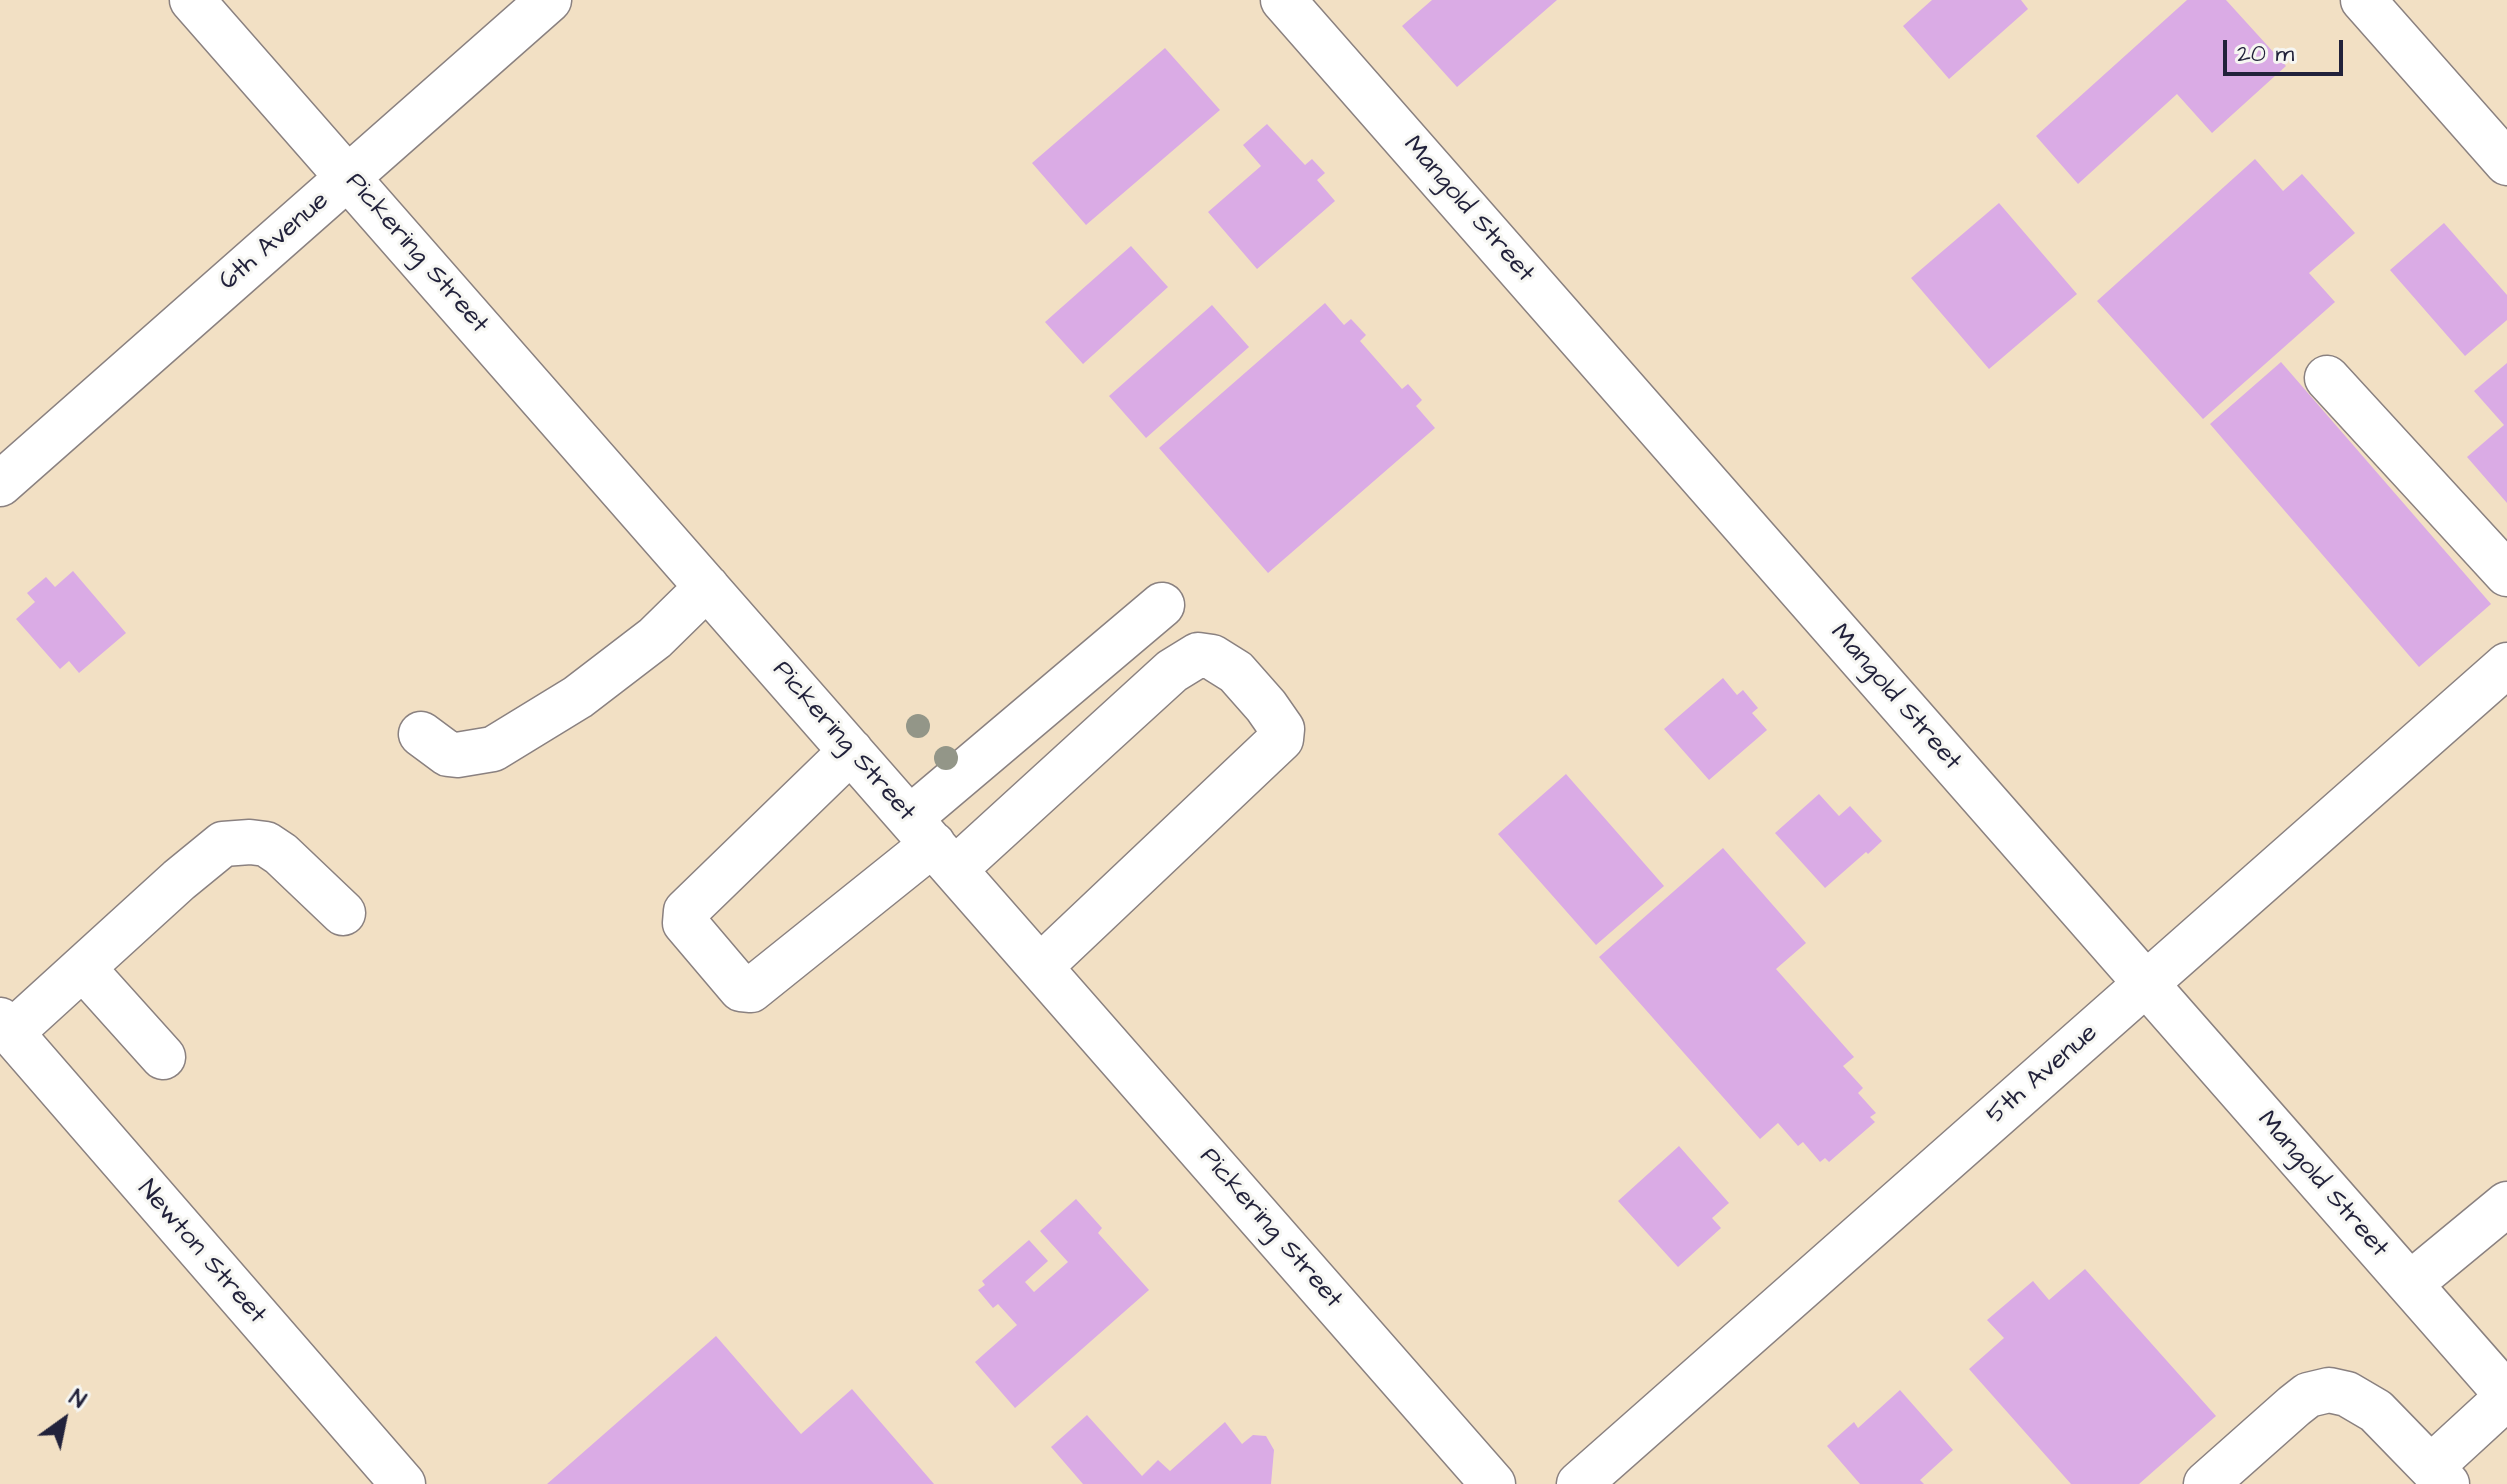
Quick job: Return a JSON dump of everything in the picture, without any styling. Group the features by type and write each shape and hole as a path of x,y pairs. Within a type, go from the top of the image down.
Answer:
{"street":[{"name":"Pickering Street","path":"192,0 1493,1484"},
{"name":"6th Avenue","path":"0,484 549,0"},
{"name":"Mangold Street","path":"1283,0 2507,1396"},
{"path":"2363,0 2507,163"},
{"path":"2327,378 2507,574"},
{"path":"421,734 448,754 493,749 578,697 655,638 707,587"},
{"path":"933,844 1162,605"},
{"path":"851,751 686,911 685,923 741,989 751,990 933,844 1198,655 1212,657 1236,672 1266,706 1282,729 1281,739 1040,967"},
{"name":"5th Avenue","path":"1579,1484 2507,665"},
{"path":"6,1026 83,968 223,844 266,844 281,854 343,913"},
{"path":"83,968 163,1057"},
{"name":"Newton Street","path":"6,1026 403,1484"},
{"path":"2410,1284 2507,1204"},
{"path":"2206,1484 2308,1395 2329,1390 2364,1402 2440,1475 2507,1396"}],"building":[{"path":"1432,0 1557,0 1457,87 1402,26"},
{"path":"1932,0 2021,0 2028,9 1949,79 1903,26"},
{"path":"2187,0 2226,0 2286,66 2212,133 2177,94 2078,184 2036,136"},
{"path":"1165,48 1220,110 1086,225 1032,163"},
{"path":"1267,124 1305,165 1312,159 1325,173 1317,180 1335,201 1257,269 1208,212 1261,166 1243,145"},
{"path":"2255,159 2283,191 2302,174 2355,233 2309,273 2335,302 2203,419 2097,301"},
{"path":"1999,203 2077,294 1989,369 1911,278"},
{"path":"2444,223 2507,295 2507,320 2465,356 2390,270"},
{"path":"1131,246 1168,287 1083,364 1045,322"},
{"path":"1325,303 1344,325 1351,319 1366,335 1360,341 1402,389 1408,384 1422,400 1416,406 1435,428 1268,573 1159,448"},
{"path":"1212,305 1249,347 1146,438 1109,396"},
{"path":"2281,362 2491,604 2419,667 2210,424"},
{"path":"2507,363 2507,503 2467,457 2504,425 2474,391"},
{"path":"73,571 126,633 79,673 69,661 60,669 16,619 35,602 27,593 46,577 55,587"},
{"path":"1723,678 1737,695 1743,690 1758,708 1752,713 1767,730 1709,780 1664,729"},
{"path":"1566,774 1664,886 1596,945 1498,834"},
{"path":"1819,794 1839,816 1850,806 1882,841 1825,888 1775,833"},
{"path":"1723,848 1806,943 1776,969 1854,1057 1843,1066 1863,1088 1858,1093 1876,1113 1870,1117 1875,1122 1829,1162 1825,1158 1820,1162 1803,1142 1798,1146 1778,1123 1760,1139 1599,957"},
{"path":"1679,1146 1729,1203 1712,1218 1721,1228 1678,1267 1618,1201"},
{"path":"1076,1199 1102,1228 1098,1233 1149,1290 1015,1408 975,1362 1017,1325 998,1304 993,1308 978,1290 985,1285 982,1281 1029,1240 1048,1261 1025,1282 1034,1292 1068,1262 1040,1231"},
{"path":"2085,1269 2216,1416 2139,1484 2071,1484 1969,1369 2004,1338 1987,1320 2033,1281 2049,1300"},
{"path":"716,1336 801,1434 852,1389 934,1484 547,1484"},
{"path":"1900,1390 1953,1450 1920,1480 1924,1484 1860,1484 1827,1446 1854,1422 1858,1428"},
{"path":"1087,1415 1142,1476 1158,1460 1170,1471 1225,1422 1242,1444 1253,1435 1266,1436 1274,1450 1271,1484 1083,1484 1051,1447"}]}
